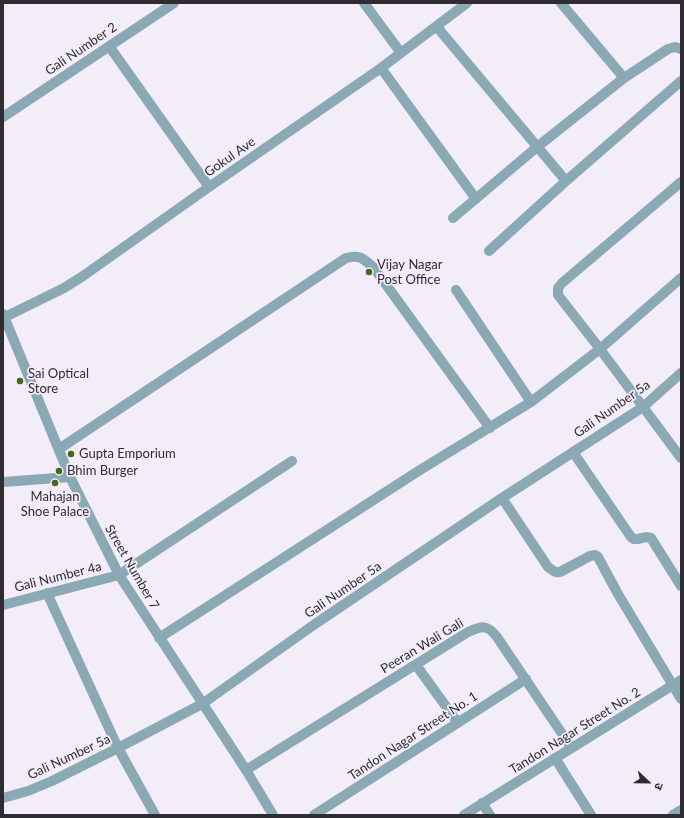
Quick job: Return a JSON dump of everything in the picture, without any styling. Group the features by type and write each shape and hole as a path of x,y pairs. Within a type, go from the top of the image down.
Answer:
{"street":[{"name":"Gali Number 2","path":"3,117 174,3"},
{"path":"364,3 402,53"},
{"path":"561,3 624,78"},
{"name":"Gokul Ave","path":"4,317 64,288 83,276 209,186 402,53 437,27 463,4"},
{"path":"437,27 566,181"},
{"path":"109,46 209,186"},
{"path":"453,218 537,147 624,78 668,49 675,47 681,49"},
{"path":"381,68 476,199"},
{"path":"489,251 566,181 681,81"},
{"path":"681,182 558,288 558,295 562,302 600,349 681,458"},
{"path":"59,448 346,258 353,256 359,256 374,268 490,428"},
{"path":"159,638 420,470 531,402 600,349 681,278"},
{"path":"456,290 531,402"},
{"name":"Street Number 7","path":"4,317 70,477 119,575 246,770 273,815"},
{"name":"Gali Number 5a","path":"3,798 28,791 52,781 202,704 315,624 502,498 643,407 681,373"},
{"path":"573,452 631,537 638,540 645,537 651,538 681,586"},
{"name":"Gali Number 4a","path":"3,605 119,575 292,461"},
{"path":"3,482 70,477"},
{"path":"502,498 548,567 552,570 560,572 590,556 598,557 618,594 677,683 681,699"},
{"path":"47,593 118,748 155,815"},
{"name":"Peeran Wali Gali","path":"246,770 468,632 486,627 493,631 498,637 572,747"},
{"path":"416,665 458,723"},
{"name":"Tandon Nagar Street No. 1","path":"314,815 526,679"},
{"name":"Tandon Nagar Street No. 2","path":"464,815 677,683"},
{"path":"555,758 591,815"},
{"path":"482,803 490,815"},
{"path":"673,815 681,810"}],"place":[{"name":"Vijay Nagar Post Office","path":"369,272"},
{"name":"Sai Optical Store","path":"20,381"},
{"name":"Gupta Emporium","path":"71,454"},
{"name":"Bhim Burger","path":"59,471"},
{"name":"Mahajan Shoe Palace","path":"55,483"}]}
